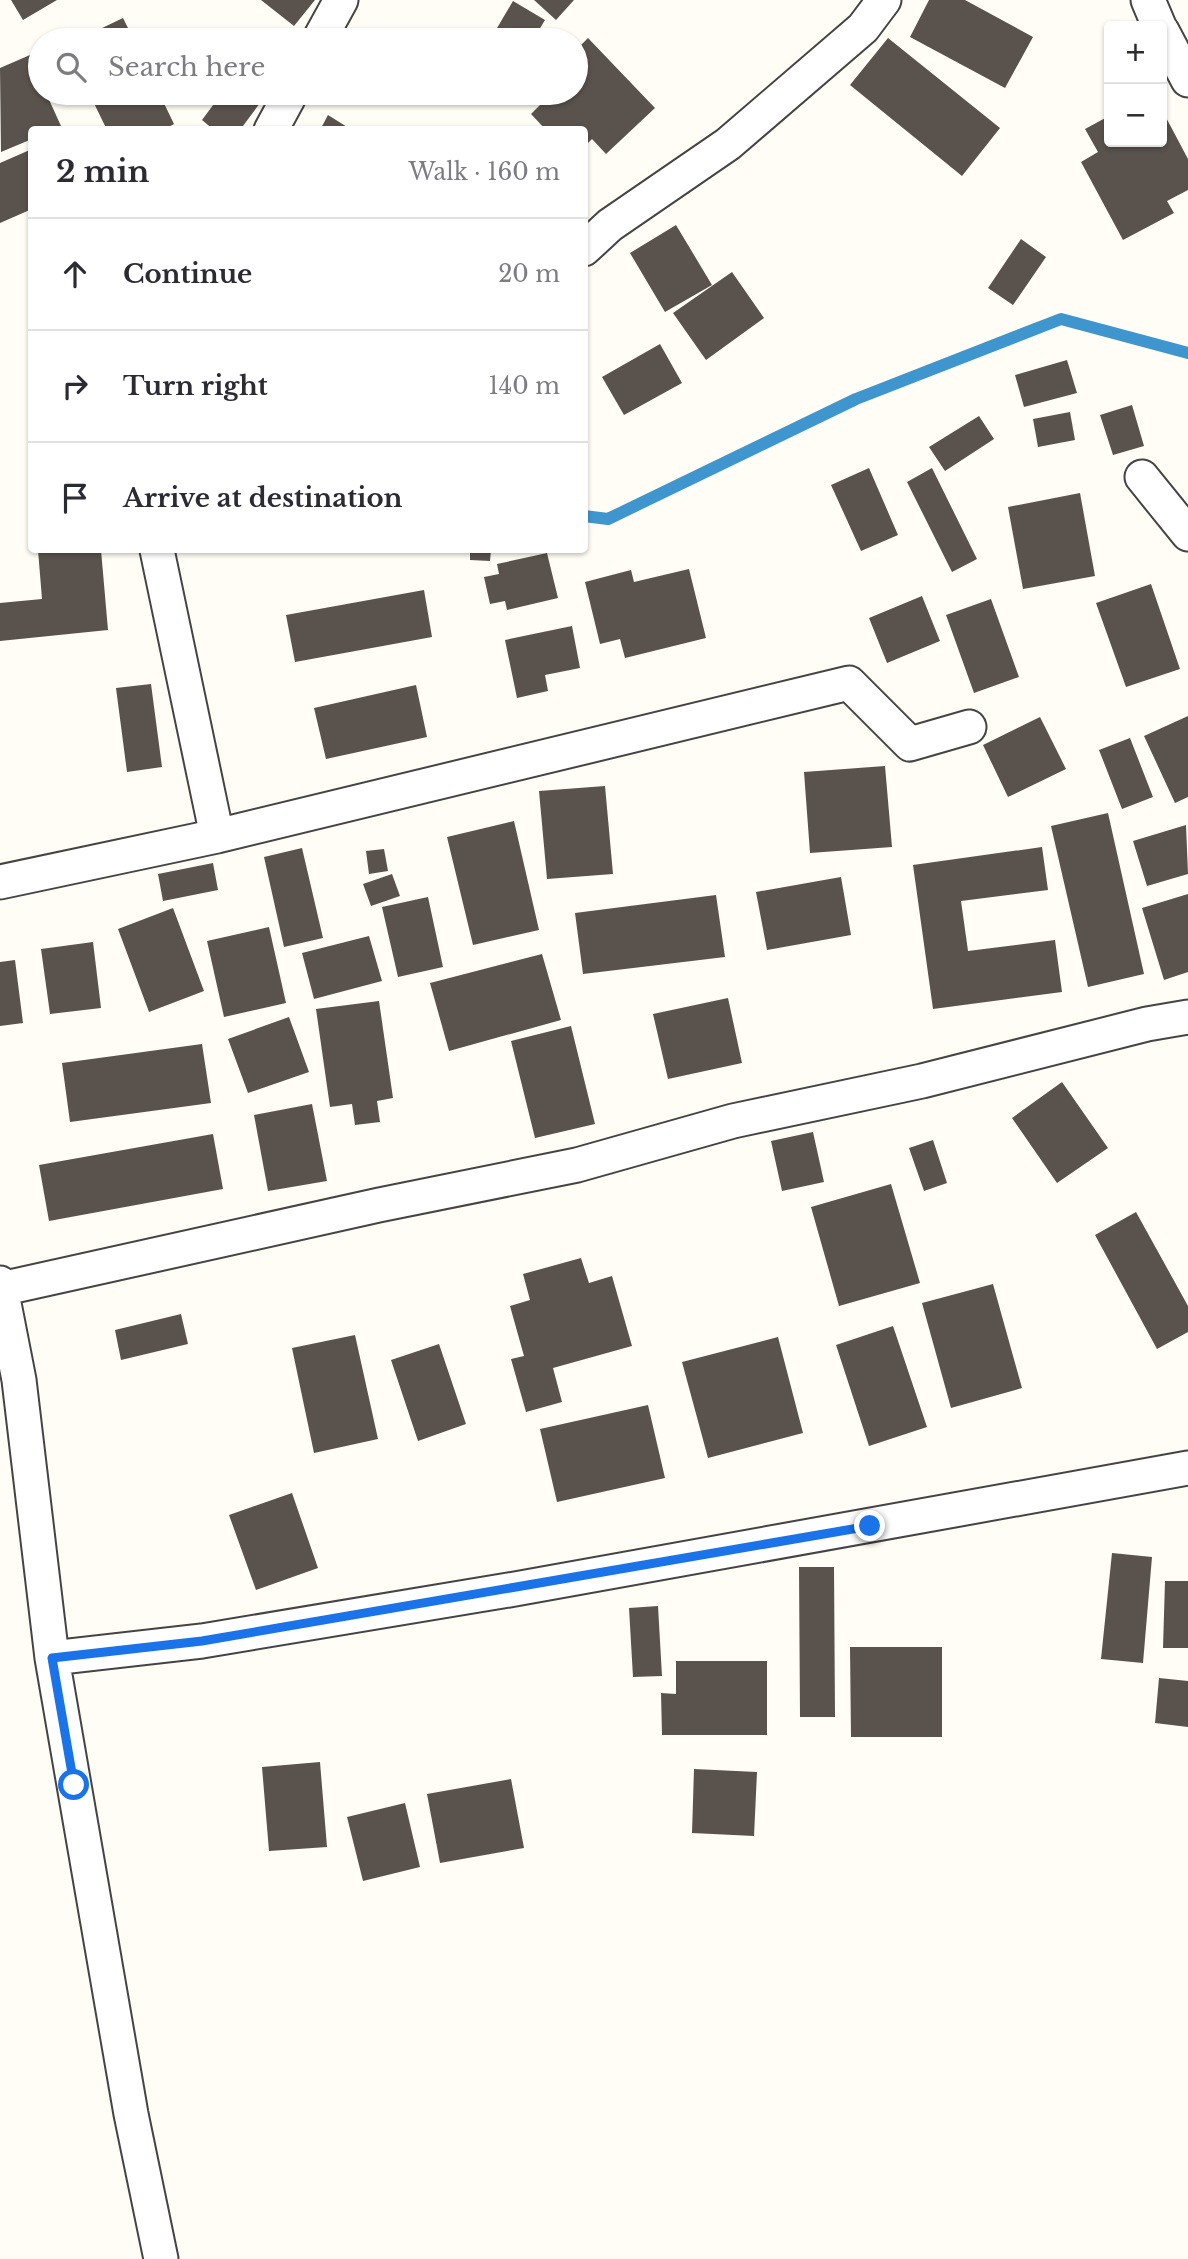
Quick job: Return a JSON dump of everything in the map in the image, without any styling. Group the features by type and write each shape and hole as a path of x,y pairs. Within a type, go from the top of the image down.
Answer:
{"street":[{"path":"326,28 341,0"},
{"path":"588,244 610,225 729,144 863,28 884,0"},
{"path":"1148,0 1157,21"},
{"path":"1167,41 1188,80"},
{"path":"273,126 285,105"},
{"path":"1142,477 1188,534"},
{"path":"158,553 217,836"},
{"path":"0,882 217,836 849,682 910,744 969,727"},
{"path":"1,1289 379,1205 577,1165 733,1122 922,1081 1147,1024 1188,1017"},
{"path":"0,1283 19,1380 52,1658 131,2114 161,2259"},
{"path":"52,1658 202,1641 379,1612 1188,1468"}],"building":[{"path":"11,0 57,0 23,20"},
{"path":"261,0 315,0 294,26"},
{"path":"534,0 574,0 556,20"},
{"path":"929,0 965,0 1033,37 1005,88 910,37"},
{"path":"513,1 545,20 540,28 497,28"},
{"path":"123,18 128,28 102,28"},
{"path":"588,38 655,108 606,154 592,139 588,143 588,126 542,126 531,114 540,105 588,105"},
{"path":"888,38 1000,128 962,176 850,85"},
{"path":"28,56 28,105 51,105 61,126 28,126 28,141 1,152 0,68"},
{"path":"95,105 165,105 174,124 170,126 105,126"},
{"path":"213,105 259,105 243,126 209,126 202,120"},
{"path":"328,115 346,126 322,126"},
{"path":"1104,119 1104,147 1167,147 1167,119 1188,159 1188,190 1167,201 1174,213 1123,240 1081,162 1098,152 1085,129"},
{"path":"28,151 28,211 0,223 0,163"},
{"path":"676,225 712,285 665,312 630,253"},
{"path":"1021,239 1046,257 1013,305 988,288"},
{"path":"732,272 764,318 706,360 673,313"},
{"path":"660,344 682,383 624,415 602,377"},
{"path":"1067,360 1077,393 1024,407 1015,375"},
{"path":"1132,405 1144,446 1113,455 1100,415"},
{"path":"1070,412 1075,440 1038,447 1033,419"},
{"path":"979,416 994,439 945,471 929,447"},
{"path":"869,468 898,535 861,551 831,485"},
{"path":"932,468 977,559 952,572 907,482"},
{"path":"1080,493 1095,576 1023,589 1008,507"},
{"path":"38,553 101,553 108,630 0,641 0,603 42,599"},
{"path":"470,553 491,553 490,561 470,560"},
{"path":"547,553 558,598 507,610 505,601 490,604 484,577 499,574 497,564"},
{"path":"689,569 706,638 625,658 620,639 600,644 585,582 631,570 634,582"},
{"path":"1151,584 1180,669 1126,687 1096,603"},
{"path":"424,590 432,637 295,662 286,615"},
{"path":"922,596 940,641 887,663 869,618"},
{"path":"991,599 1019,677 974,693 946,615"},
{"path":"572,626 580,668 545,675 548,691 517,698 505,640"},
{"path":"151,684 162,767 127,772 116,688"},
{"path":"416,685 427,737 326,759 314,708"},
{"path":"1188,716 1188,797 1175,803 1144,736"},
{"path":"1040,717 1066,769 1008,797 983,745"},
{"path":"1130,738 1153,797 1122,809 1099,750"},
{"path":"885,766 892,847 810,853 804,772"},
{"path":"605,786 613,874 547,879 539,791"},
{"path":"1108,813 1144,974 1088,987 1051,826"},
{"path":"514,821 539,930 473,945 447,837"},
{"path":"1186,825 1188,874 1147,886 1133,841"},
{"path":"1042,847 1048,890 961,901 968,951 1055,940 1062,992 933,1009 913,865"},
{"path":"302,848 323,938 284,947 264,857"},
{"path":"384,849 388,871 369,874 366,851"},
{"path":"213,863 218,890 163,901 158,874"},
{"path":"392,874 400,896 371,906 363,884"},
{"path":"841,877 851,935 767,950 756,892"},
{"path":"1188,894 1188,972 1164,980 1142,908"},
{"path":"716,895 725,957 583,974 575,913"},
{"path":"428,897 443,967 398,977 382,907"},
{"path":"173,908 204,991 149,1012 118,929"},
{"path":"269,927 286,1003 224,1017 207,941"},
{"path":"369,936 382,981 314,999 302,953"},
{"path":"93,942 101,1008 50,1014 41,949"},
{"path":"542,954 561,1020 449,1051 430,983"},
{"path":"15,960 23,1023 0,1026 0,962"},
{"path":"728,998 742,1063 668,1079 653,1014"},
{"path":"379,1001 393,1098 377,1101 380,1122 355,1125 352,1104 330,1107 316,1009"},
{"path":"289,1017 309,1072 248,1093 228,1039"},
{"path":"571,1026 595,1124 535,1138 511,1041"},
{"path":"202,1044 211,1103 70,1122 62,1063"},
{"path":"1062,1082 1108,1148 1057,1183 1012,1118"},
{"path":"312,1104 327,1181 268,1191 254,1115"},
{"path":"813,1132 824,1182 782,1191 771,1141"},
{"path":"213,1134 223,1189 49,1221 39,1165"},
{"path":"933,1140 947,1183 924,1191 909,1148"},
{"path":"891,1184 920,1283 839,1306 811,1207"},
{"path":"1136,1212 1188,1306 1188,1332 1157,1349 1095,1235"},
{"path":"581,1258 589,1283 612,1276 632,1346 553,1368 562,1402 526,1412 511,1359 524,1356 510,1306 530,1300 523,1274"},
{"path":"993,1284 1022,1388 951,1408 922,1303"},
{"path":"181,1314 188,1344 121,1360 115,1330"},
{"path":"893,1326 927,1427 869,1446 836,1345"},
{"path":"355,1335 378,1439 314,1453 292,1348"},
{"path":"778,1337 803,1433 708,1458 682,1362"},
{"path":"439,1344 466,1424 418,1441 391,1360"},
{"path":"648,1405 665,1478 557,1502 540,1429"},
{"path":"292,1493 318,1568 256,1590 229,1515"},
{"path":"1112,1553 1152,1557 1143,1663 1101,1659"},
{"path":"799,1567 834,1567 835,1717 800,1717"},
{"path":"1165,1581 1188,1581 1188,1648 1163,1648"},
{"path":"658,1606 662,1676 633,1677 629,1608"},
{"path":"850,1647 942,1647 942,1737 851,1737"},
{"path":"676,1661 767,1661 767,1735 662,1735 661,1693 676,1694"},
{"path":"1159,1678 1188,1681 1188,1727 1155,1723"},
{"path":"320,1762 327,1847 269,1851 262,1767"},
{"path":"694,1769 757,1772 754,1836 692,1833"},
{"path":"511,1779 524,1848 440,1863 427,1794"},
{"path":"405,1803 420,1867 363,1881 347,1817"}],"waterway":[{"path":"588,516 608,519 856,399 1061,319 1188,353"}],"route":[{"path":"74,1785 52,1658 202,1641 870,1526"}]}
